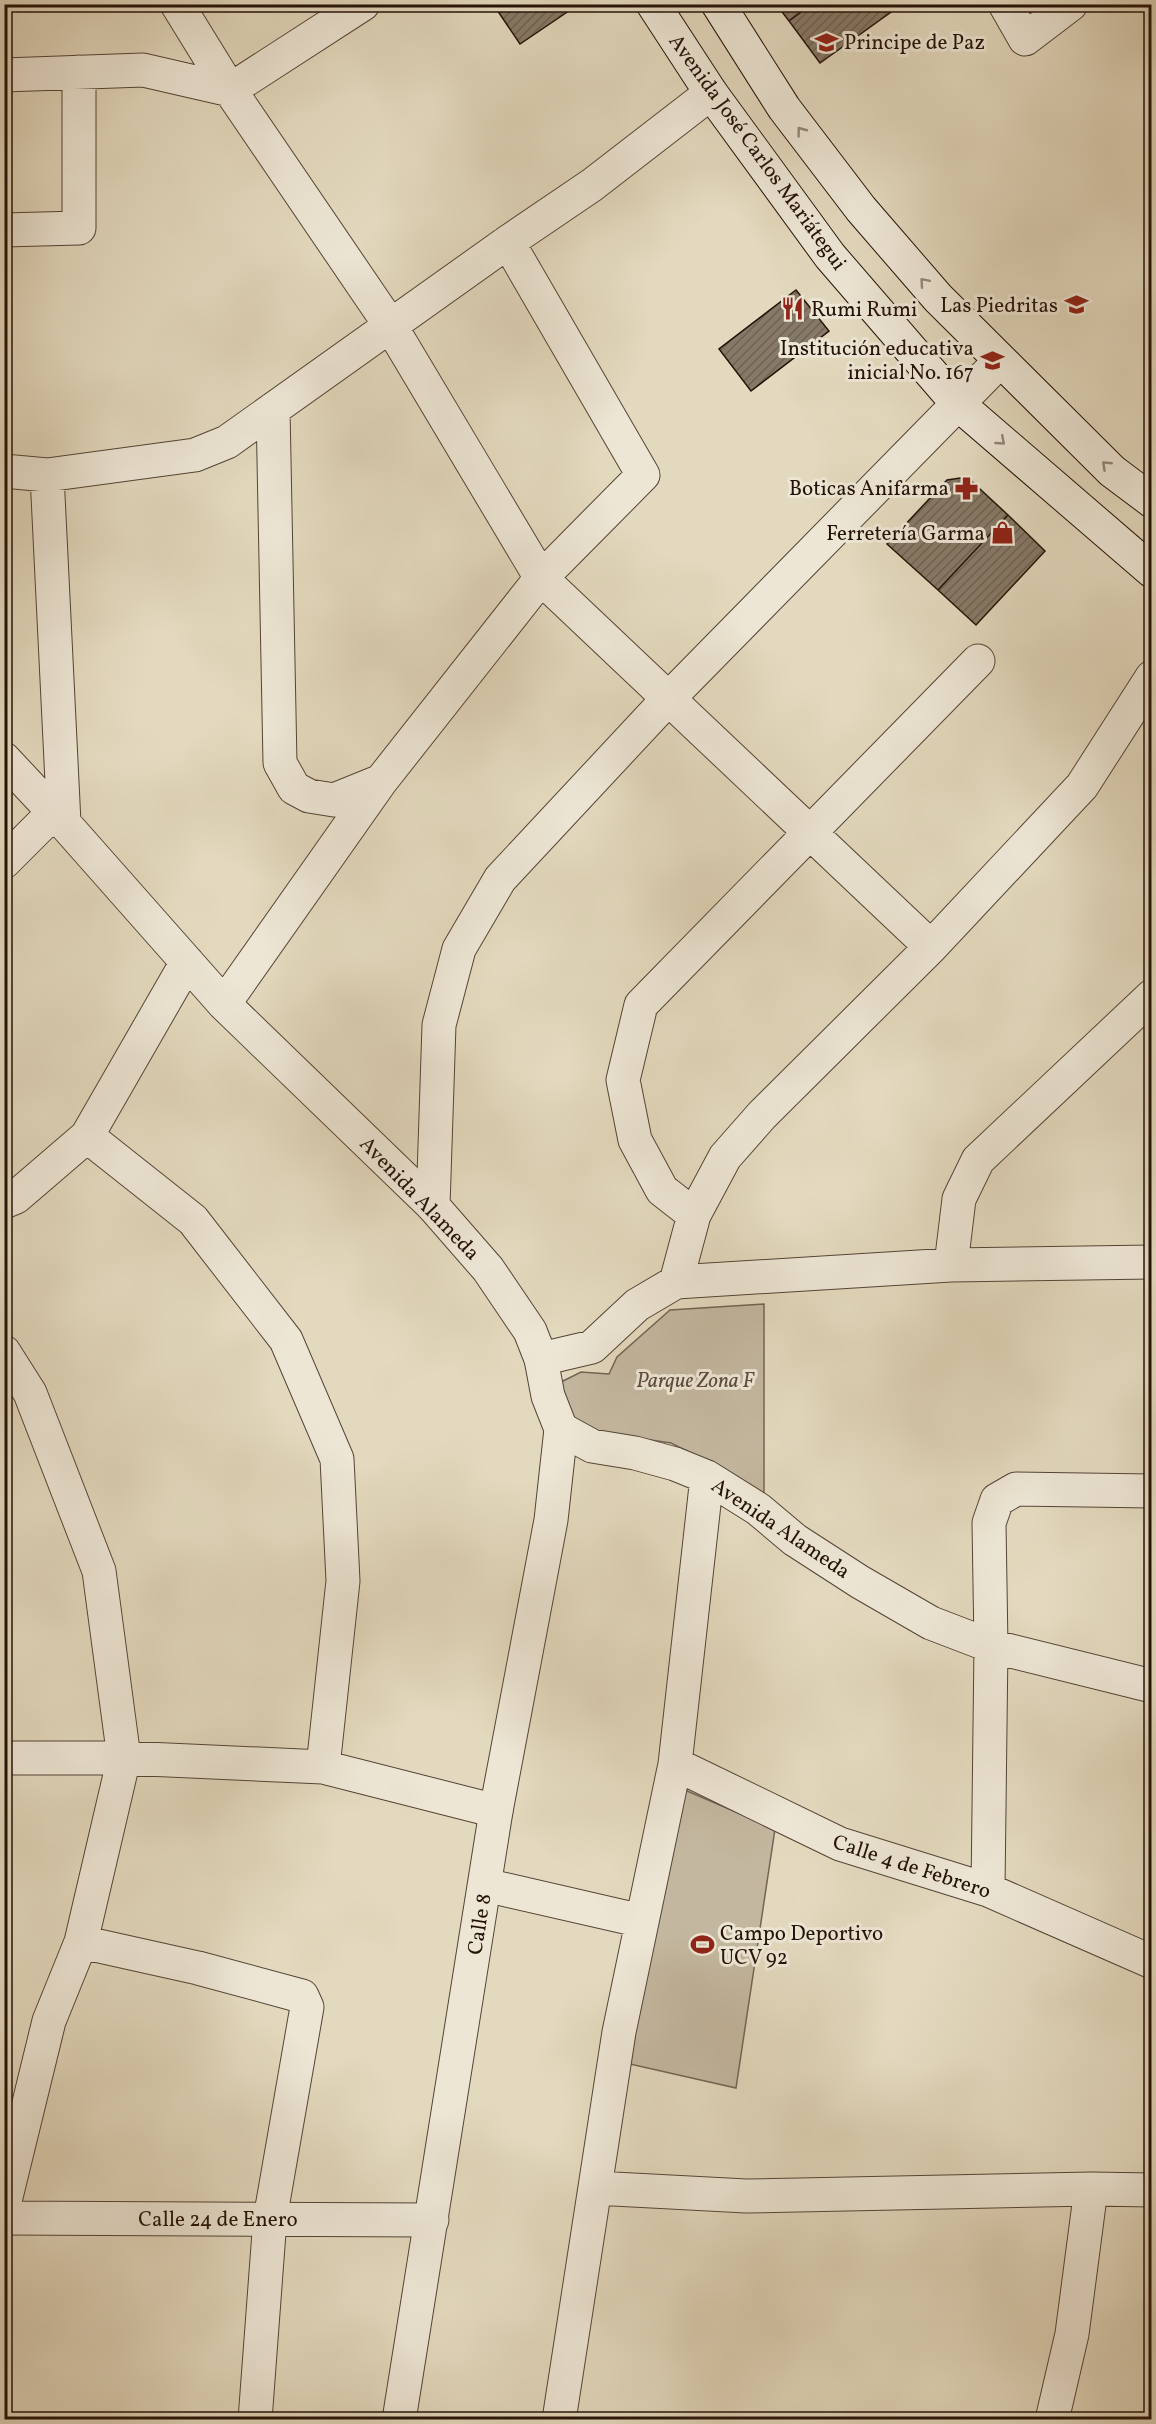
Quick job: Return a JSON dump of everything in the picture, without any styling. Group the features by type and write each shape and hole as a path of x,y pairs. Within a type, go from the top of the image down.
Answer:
{"street":[{"path":"177,4 230,90 390,325 541,578 667,700 932,947"},
{"path":"4,75 144,70 230,90 363,4"},
{"name":"Avenida José Carlos Mariátegui","path":"654,4 711,93 830,256 957,403 1152,571"},
{"path":"718,4 784,108 861,209 938,298 1112,471 1152,501"},
{"path":"1005,4 1025,39 1071,4"},
{"path":"4,230 79,228 79,72"},
{"path":"4,471 47,475 195,455 227,442 390,325 592,185 711,93"},
{"path":"224,1004 381,781 541,578 643,475 508,242"},
{"path":"433,1206 439,1025 459,950 500,879 667,700 1000,361"},
{"path":"273,409 280,762 294,788 309,796 334,800 381,781"},
{"path":"4,862 59,817 47,475"},
{"path":"694,1215 662,1190 635,1140 623,1080 641,1005 978,661"},
{"path":"676,1282 694,1215 725,1157 747,1132 932,947 1082,786 1152,676"},
{"name":"Avenida Alameda","path":"4,759 59,817 224,1004 433,1206 488,1269 531,1331 541,1359 548,1396 561,1429 592,1446 635,1453 675,1464 707,1477 758,1509 795,1540 860,1582 931,1623 991,1646 1152,1686"},
{"path":"4,1202 16,1197 87,1136 187,962"},
{"path":"951,1265 959,1199 978,1160 1146,1008"},
{"path":"87,1136 193,1220 286,1340 337,1459 343,1581 323,1767"},
{"path":"541,1359 592,1347 637,1305 676,1282 951,1265 1152,1262"},
{"path":"4,1352 30,1393 99,1571 124,1758 81,1942 50,2021 4,2205"},
{"name":"Calle 8","path":"399,2420 496,1811 551,1520 561,1429"},
{"path":"559,2420 619,2032 675,1764 707,1477"},
{"path":"988,1890 991,1646 989,1523 997,1500 1016,1489 1152,1491"},
{"path":"4,1758 124,1758 323,1767 496,1811"},
{"name":"Calle 4 de Febrero","path":"675,1764 840,1844 988,1890 1152,1962"},
{"path":"485,1885 642,1921"},
{"path":"81,1942 198,1968 302,1996 307,2007 270,2219 255,2420"},
{"path":"595,2188 746,2196 1091,2189 1152,2190"},
{"path":"1052,2420 1071,2334 1091,2189"},
{"name":"Calle 24 de Enero","path":"4,2218 432,2220"}],"green space":[{"name":"Parque Zona F","path":"764,1304 764,1495 707,1461 671,1443 597,1432 571,1419 561,1382 581,1372 609,1374 617,1357 670,1310"},
{"name":"Campo Deportivo UCV 92","path":"678,1787 775,1829 736,2088 621,2062"}],"building":[{"path":"493,4 579,4 520,44"},
{"path":"776,4 812,4 789,21"},
{"name":"Principe de Paz","path":"812,4 896,4 898,7 820,63 789,21"},
{"path":"796,290 829,331 751,391 719,349"},
{"path":"967,477 1008,515 938,590 887,544 947,480"},
{"path":"1008,515 1045,551 976,625 938,590"}],"place":[{"name":"Principe de Paz","path":"826,42"},
{"name":"Las Piedritas","path":"1076,305"},
{"name":"Rumi Rumi","path":"793,309"},
{"name":"Institución educativa inicial No. 167","path":"992,360"},
{"name":"Boticas Anifarma","path":"967,488"},
{"name":"Ferretería Garma","path":"1003,533"},
{"name":"Campo Deportivo UCV 92","path":"702,1945"}]}
